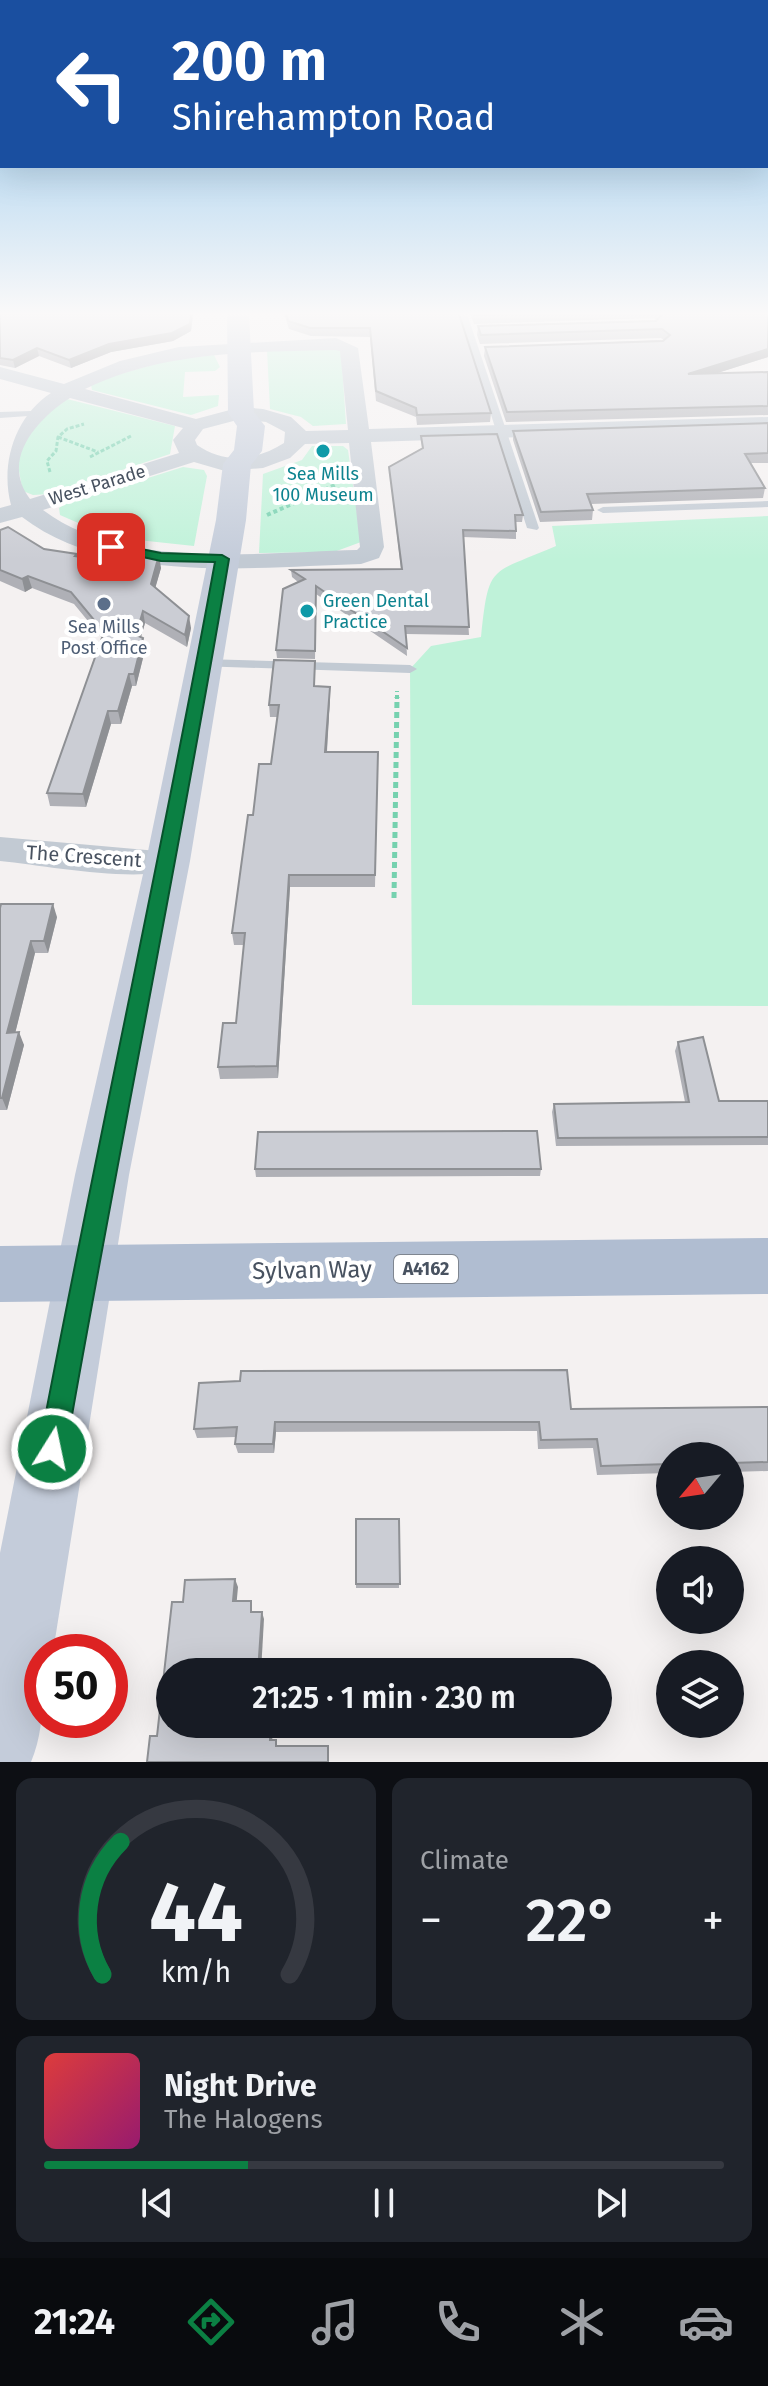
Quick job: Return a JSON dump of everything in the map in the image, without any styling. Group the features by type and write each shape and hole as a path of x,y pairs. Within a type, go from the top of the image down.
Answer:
{"main road":[{"path":"0,1746 84,1273 168,861 231,520 237,464 248,451 251,426 241,413 241,396"},
{"name":"Sylvan Way","path":"0,1274 768,1266"}],"street":[{"path":"54,396 28,413 13,429 5,445 2,464 8,484 25,508 65,531 134,553 222,559 361,557 370,553 354,396"},
{"path":"87,396 196,425 241,413 276,417 296,430 298,438"},
{"path":"196,425 184,440 194,455 205,460 237,464 285,453 298,438 768,423"},
{"name":"West Parade","path":"0,516 194,455"},
{"name":"The Crescent","path":"0,849 98,860 168,861"}],"lane":[{"path":"490,396 533,528"},
{"path":"0,415 28,413"},
{"path":"603,510 768,504"},
{"path":"203,663 404,669"}],"path":[{"path":"53,476 47,461 56,451 58,437 74,426 92,423"},
{"path":"122,432 138,433"},
{"path":"58,437 109,455"},
{"path":"231,520 258,519 364,473"},
{"path":"394,898 404,669"}],"green space":[{"path":"117,396 219,396 218,406 191,415"},
{"path":"269,396 344,396 346,424 313,426 301,417 270,409"},
{"path":"67,399 175,426 170,454 50,494 33,495 23,491 18,455 22,435"},
{"path":"312,446 343,446 348,450 361,542 334,552 259,553 263,474 302,460"},
{"path":"183,467 204,470 207,476 194,546 110,537 60,515 59,508 65,504"},
{"path":"768,516 768,1006 412,1005 410,669 431,646 481,637 487,596 496,575 517,562 556,546 552,526"}],"building":[{"path":"388,396 486,396 491,413 417,415 416,408"},
{"path":"502,396 768,396 768,406 507,412"},
{"path":"768,423 768,453 745,454 765,488 587,494 593,510 541,512 513,431"},
{"path":"497,434 523,515 515,515 516,531 463,530 469,627 405,626 407,648 316,586 315,651 276,650 283,589 305,579 291,570 402,569 389,467 423,448 421,436"},
{"path":"8,527 44,549 77,554 75,556 128,565 133,552 159,555 151,584 189,616 185,635 143,611 136,635 143,638 134,674 129,674 118,711 108,711 83,794 47,793 104,632 71,592 28,576 22,579 0,570 0,530"},
{"path":"274,660 315,661 314,686 330,687 325,752 378,752 375,875 289,875 277,1066 218,1067 223,1023 236,1023 245,933 232,933 248,815 253,815 259,764 271,764 279,705 269,705"},
{"path":"1,904 53,904 44,941 31,941 7,1033 19,1032 0,1098 0,908"},
{"path":"703,1037 719,1101 768,1101 768,1137 558,1138 554,1104 689,1102 678,1042"},
{"path":"537,1131 541,1169 255,1169 258,1132"},
{"path":"567,1370 571,1409 768,1407 768,1462 744,1463 744,1442 656,1442 656,1464 601,1466 597,1439 541,1440 539,1422 275,1422 273,1444 235,1444 237,1427 194,1429 199,1383 240,1381 241,1371"},
{"path":"356,1519 399,1519 400,1584 356,1584"},
{"path":"235,1579 233,1601 251,1601 251,1612 262,1612 259,1658 166,1658 172,1602 183,1602 185,1580"},
{"path":"150,1736 270,1738 276,1740 276,1746 328,1746 328,1762 147,1762"}],"place":[{"name":"Sea Mills 100 Museum","path":"323,451"},
{"name":"Sea Mills Post Office","path":"104,604"},
{"name":"Green Dental Practice","path":"307,611"}],"route":[{"path":"52,1449 102,1175 184,781 222,559 161,557 111,547"}]}
